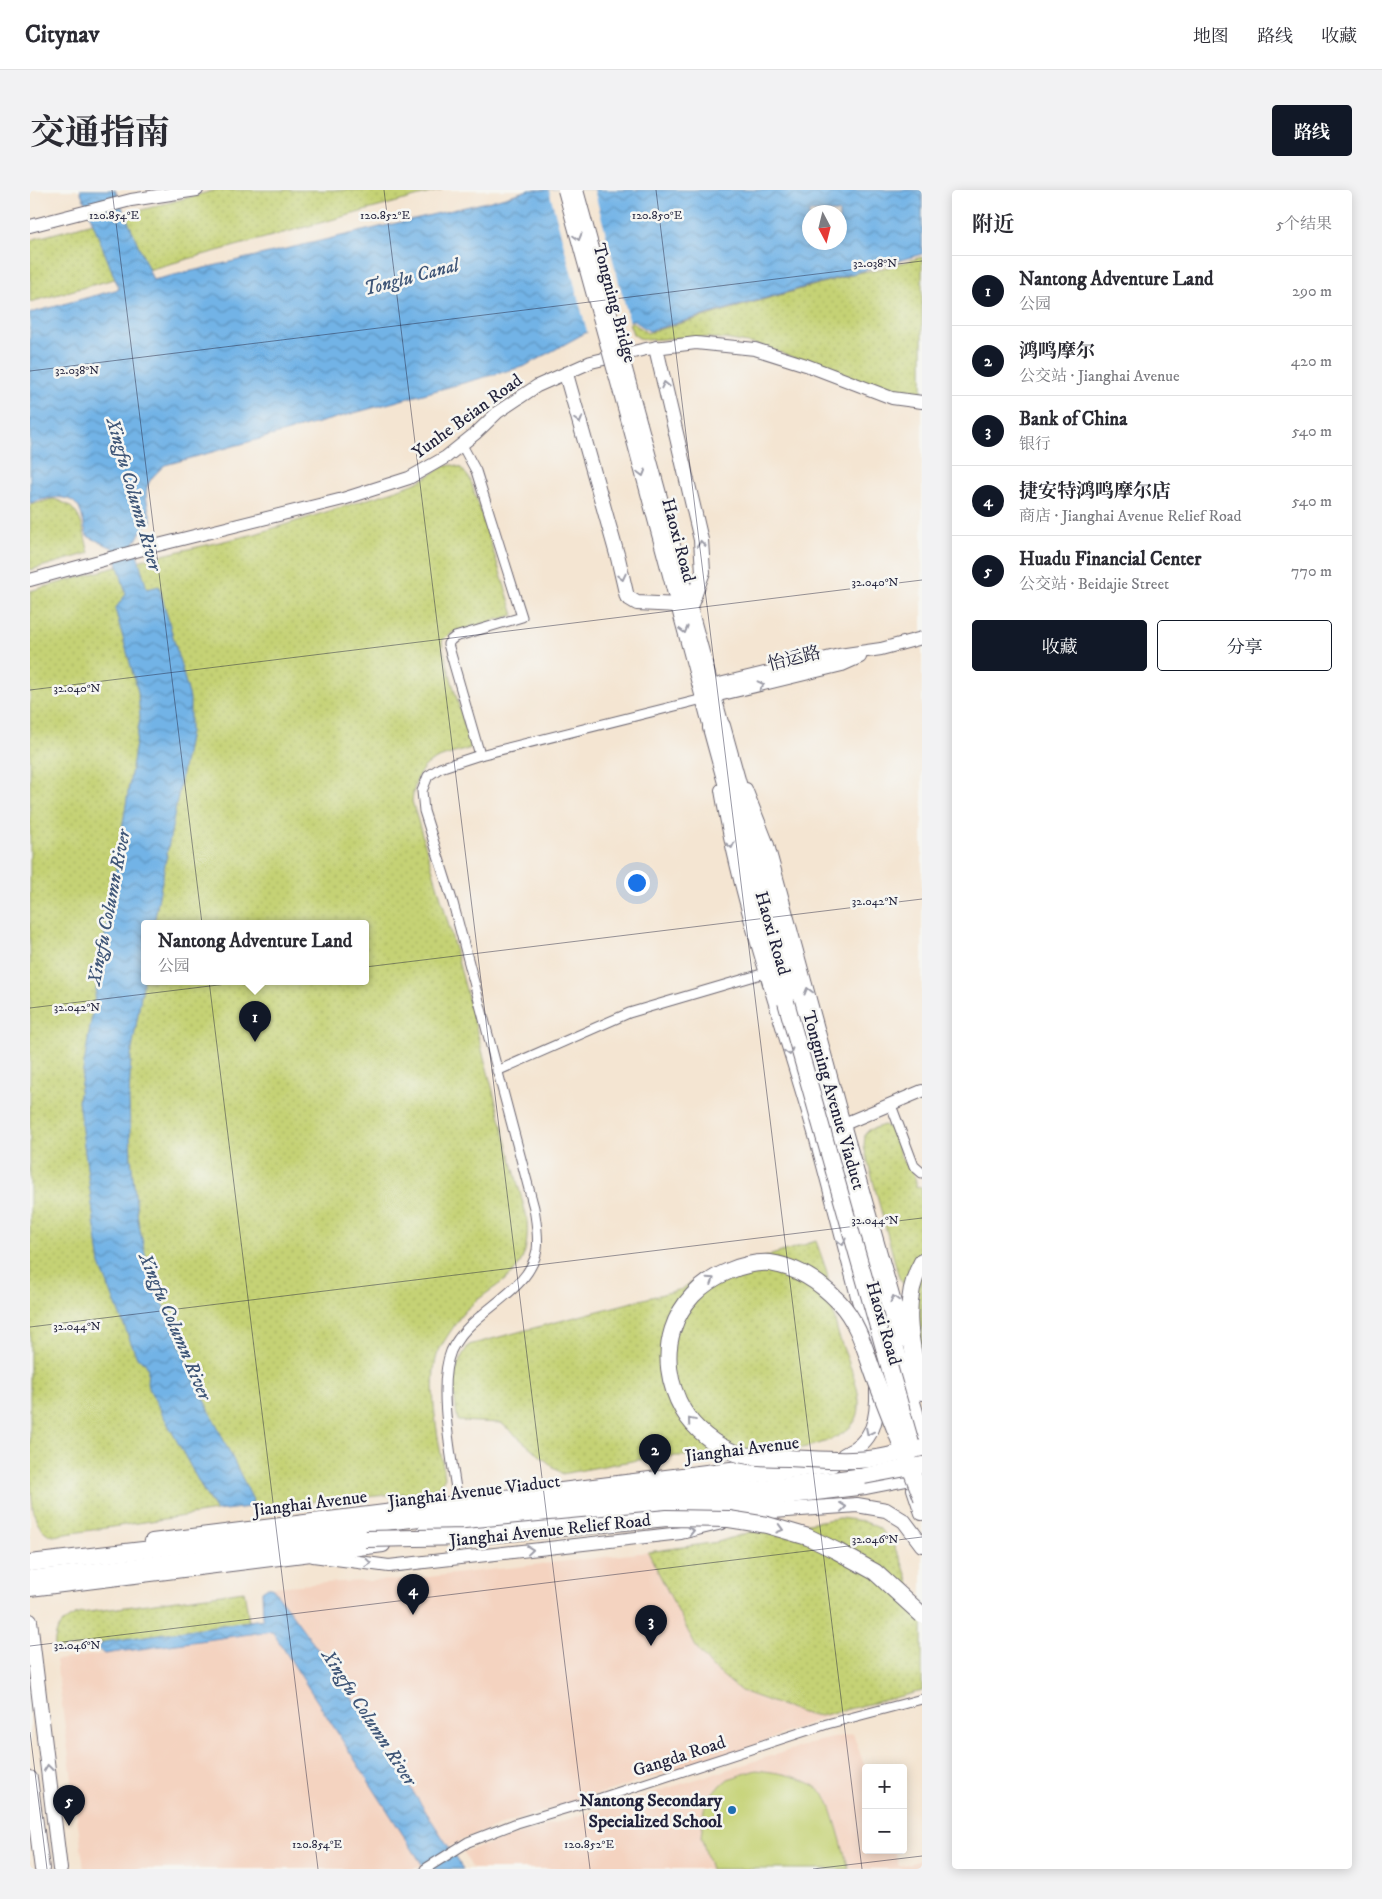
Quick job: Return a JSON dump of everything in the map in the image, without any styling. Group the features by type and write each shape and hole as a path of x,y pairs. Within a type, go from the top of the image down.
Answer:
{"highway":[{"name":"Tongning Avenue Viaduct","path":"716,727 792,999 918,1479"},
{"name":"Tongning Avenue Viaduct","path":"792,999 922,1436"},
{"path":"922,1262 914,1278 909,1298 909,1326 922,1392"},
{"path":"869,1459 766,1458 736,1453 701,1432 688,1418 675,1396 668,1372 668,1354 672,1332 679,1314 689,1298 706,1283 720,1275 751,1264 769,1263 792,1269 808,1276 840,1302 855,1324 922,1498"},
{"name":"Jianghai Avenue Viaduct","path":"30,1564 514,1507 869,1459 922,1448"},
{"name":"Jianghai Avenue Viaduct","path":"30,1579 864,1476 922,1465"},
{"path":"366,1539 466,1537 667,1518 729,1519 767,1525 808,1537 837,1551 876,1572 922,1615"}],"main road":[{"name":"Tongning Bridge","path":"565,190 635,425"},
{"name":"Tongning Bridge","path":"576,190 635,425"},
{"path":"566,374 627,597 637,603 684,606 703,572 701,540 656,348"},
{"name":"Haoxi Road","path":"635,425 709,694 716,727"},
{"path":"844,1455 863,1444 876,1417 878,1401 877,1368"},
{"name":"Jianghai Avenue","path":"30,1555 844,1455 900,1446 922,1440"},
{"path":"900,1446 918,1479 922,1513"},
{"path":"30,1589 796,1496 918,1479"},
{"path":"689,1509 773,1511 857,1505 886,1510 904,1521 922,1545"},
{"path":"30,1622 60,1869"},
{"path":"30,1778 42,1869"}],"street":[{"path":"30,226 131,200 197,190"},
{"name":"Yunhe Beian Road","path":"30,580 154,546 343,499 409,478 446,457 498,412 537,386 592,362 656,348 696,343 756,349 806,365 892,398 922,402"},
{"path":"462,445 476,471 522,618 455,637 448,644 480,755"},
{"name":"怡运路","path":"709,694 842,665 881,649 922,638"},
{"path":"458,1503 445,1399 446,1370 452,1351 460,1338 474,1322 510,1292 524,1277 536,1251 538,1234 534,1208 453,903 424,811 422,791 428,776 440,768 480,755 709,694"},
{"name":"Haoxi Road","path":"716,727 730,842 745,905 815,1137 900,1446"},
{"name":"Haoxi Road","path":"716,727 768,845 844,1124 922,1396"},
{"path":"497,1071 629,1013 765,973"},
{"path":"844,1124 922,1091"},
{"path":"891,1105 914,1166 922,1172"},
{"name":"Jianghai Avenue Relief Road","path":"302,1555 389,1566 681,1533 773,1511 796,1496"},
{"name":"Gangda Road","path":"425,1869 468,1842 517,1823 601,1798 827,1724 922,1699"}],"shaded area":[{"path":"648,1552 697,1649 712,1667 741,1691 772,1703 802,1713 820,1716 835,1713 750,1747 509,1822 468,1837 449,1847 309,1636 272,1587 402,1580"},
{"path":"272,1631 422,1864 414,1869 84,1869 56,1660"},
{"name":"Nantong Secondary Specialized School","path":"853,1734 864,1764 862,1764 862,1854 895,1854 899,1866 922,1860 922,1869 473,1869 463,1852 819,1741"}],"green space":[{"path":"216,190 441,190 30,302 30,240"},
{"path":"922,257 922,397 890,392 759,345 725,339 692,337 648,340 639,338 633,334 629,323 632,322 647,333 861,272 876,270"},
{"path":"453,465 461,468 470,479 514,615 454,632 442,641 471,748 438,758 424,768 415,787 412,801 444,908 527,1218 527,1238 524,1253 519,1265 512,1274 463,1313 441,1346 437,1356 433,1386 434,1402 437,1433 445,1477 436,1487 423,1492 250,1507 253,1500 242,1480 201,1487 216,1511 53,1536 40,1527 36,1520 30,1479 30,591 149,558 255,534 418,482 445,466"},
{"path":"53,499 63,502 70,507 80,519 89,553 30,570 30,505"},
{"path":"884,1125 894,1132 900,1156 914,1175 916,1187 922,1188 922,1363 905,1286 899,1278 864,1147 865,1134 869,1130"},
{"path":"816,1241 826,1269 838,1333 857,1386 859,1397 857,1417 845,1432 824,1442 797,1449 736,1455 659,1457 562,1474 501,1423 458,1421 454,1382 459,1363 469,1345 682,1289 698,1278"},
{"path":"840,1518 863,1521 879,1528 893,1545 901,1560 922,1619 922,1691 820,1716 802,1713 741,1691 712,1667 697,1649 648,1552 718,1542 750,1532"},
{"path":"244,1591 249,1621 55,1650 57,1631 64,1622 74,1615"},
{"path":"756,1770 793,1776 810,1784 825,1795 828,1799 849,1869 711,1869 701,1837 704,1809 712,1793 728,1779"}],"water":[{"path":"80,190 115,190 153,280 491,201 529,190 922,190 922,254 649,331 633,320 585,333 525,366 165,465 151,479 146,491 146,497 152,522 145,525 134,543 147,589 159,586 190,698 190,732 155,920 141,920 141,985 143,985 131,1056 129,1100 131,1159 138,1220 147,1262 191,1373 253,1500 250,1507 216,1511 149,1389 147,1384 148,1368 144,1362 137,1358 100,1265 78,1101 140,718 138,692 115,609 126,594 113,548 87,536 79,508 69,499 56,498 30,503 30,313 119,289"},
{"path":"272,1587 346,1688 463,1869 425,1869 272,1631 104,1654 97,1648 104,1642 263,1619 262,1591"}],"pier":[{"path":"549,190 594,190 630,323 588,335"}],"place":[{"name":"Nantong Adventure Land","path":"255,1042"},
{"name":"鸿鸣摩尔","path":"655,1475"},
{"name":"捷安特鸿鸣摩尔店","path":"413,1615"},
{"name":"Bank of China","path":"651,1646"},
{"name":"Nantong Secondary Specialized School","path":"732,1810"},
{"name":"Huadu Financial Center","path":"69,1826"}],"water label":[{"name":"Tonglu Canal","path":"411,276"},
{"name":"Xingfu Column River","path":"135,494"},
{"name":"Xingfu Column River","path":"108,907"},
{"name":"Xingfu Column River","path":"176,1326"},
{"name":"Xingfu Column River","path":"370,1717"}]}
